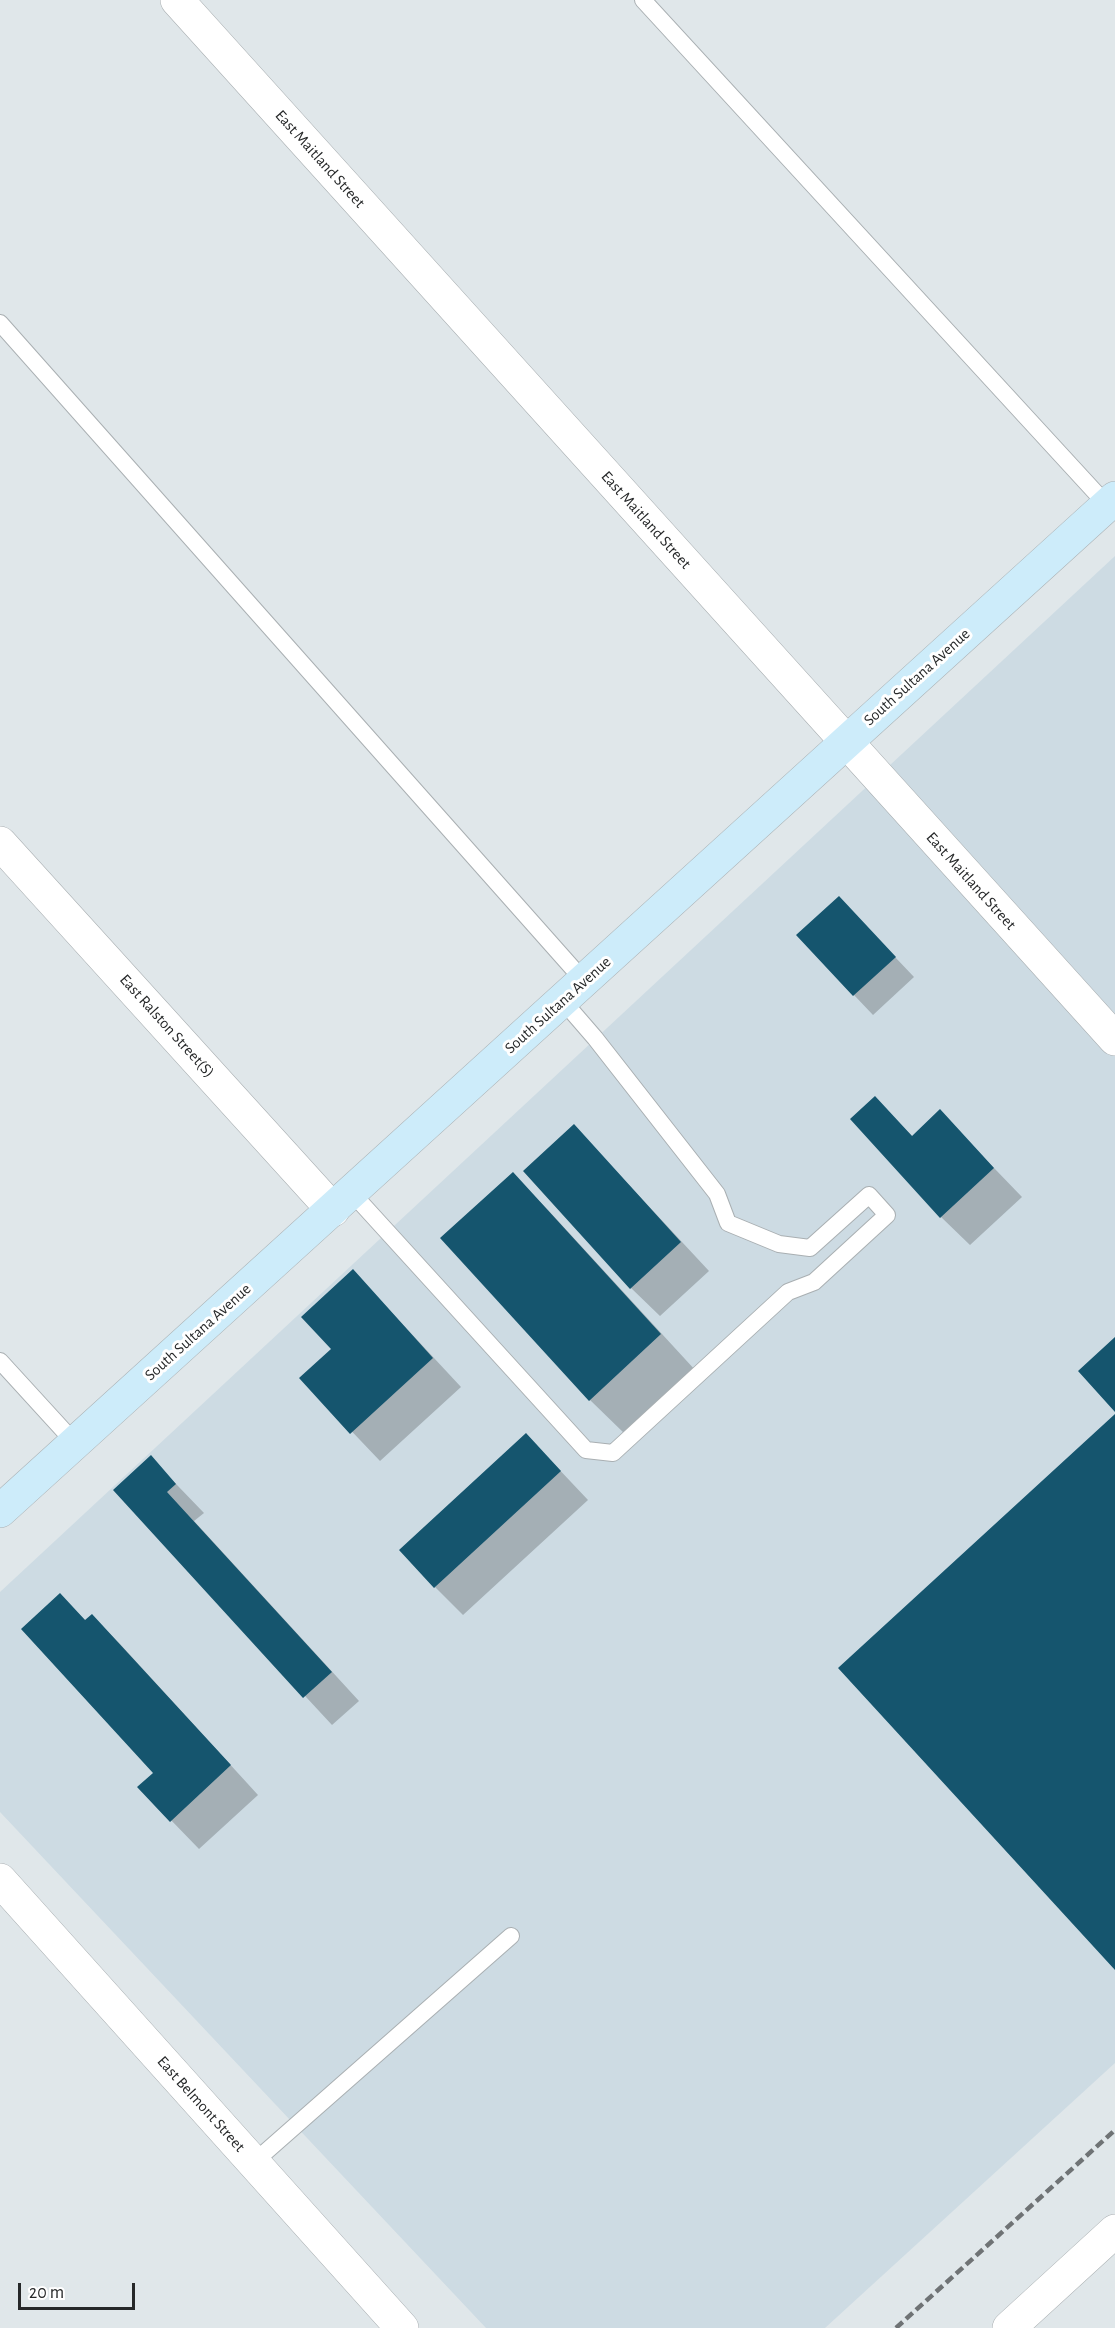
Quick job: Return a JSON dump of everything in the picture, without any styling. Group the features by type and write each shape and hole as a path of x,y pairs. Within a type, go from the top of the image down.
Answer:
{"street":[{"name":"East Maitland Street","path":"177,0 1115,1039"},
{"name":"South Sultana Avenue","path":"0,1511 1111,502"},
{"name":"East Ralston Street(S)","path":"0,843 342,1202"},
{"name":"East Belmont Street","path":"0,1880 402,2328"},
{"path":"1009,2328 1115,2231"}],"lane":[{"path":"643,0 1111,502"},
{"path":"0,323 573,991 595,1038 717,1194 728,1224 779,1244 810,1248 869,1195 887,1215 814,1282 788,1293 613,1453 586,1450 342,1202"},
{"path":"0,1361 75,1443"},
{"path":"253,2163 512,1936"}],"shaded area":[{"path":"1115,556 1115,2063 825,2328 486,2328 0,1812 0,1592"}],"building":[{"path":"839,896 896,957 853,996 796,935"},
{"path":"875,1096 912,1136 940,1109 994,1168 940,1218 850,1119"},
{"path":"574,1124 681,1242 630,1289 523,1171"},
{"path":"513,1172 661,1334 589,1401 440,1238"},
{"path":"353,1269 433,1358 350,1434 299,1378 331,1349 301,1317"},
{"path":"1115,1337 1115,1412 1078,1371"},
{"path":"1115,1414 1115,1970 838,1668"},
{"path":"526,1433 561,1471 434,1588 399,1550"},
{"path":"151,1455 176,1484 167,1492 332,1672 303,1698 113,1490"},
{"path":"60,1593 85,1620 92,1614 231,1765 170,1822 137,1787 153,1773 21,1629"}],"railway":[{"path":"896,2328 1115,2130"}]}
